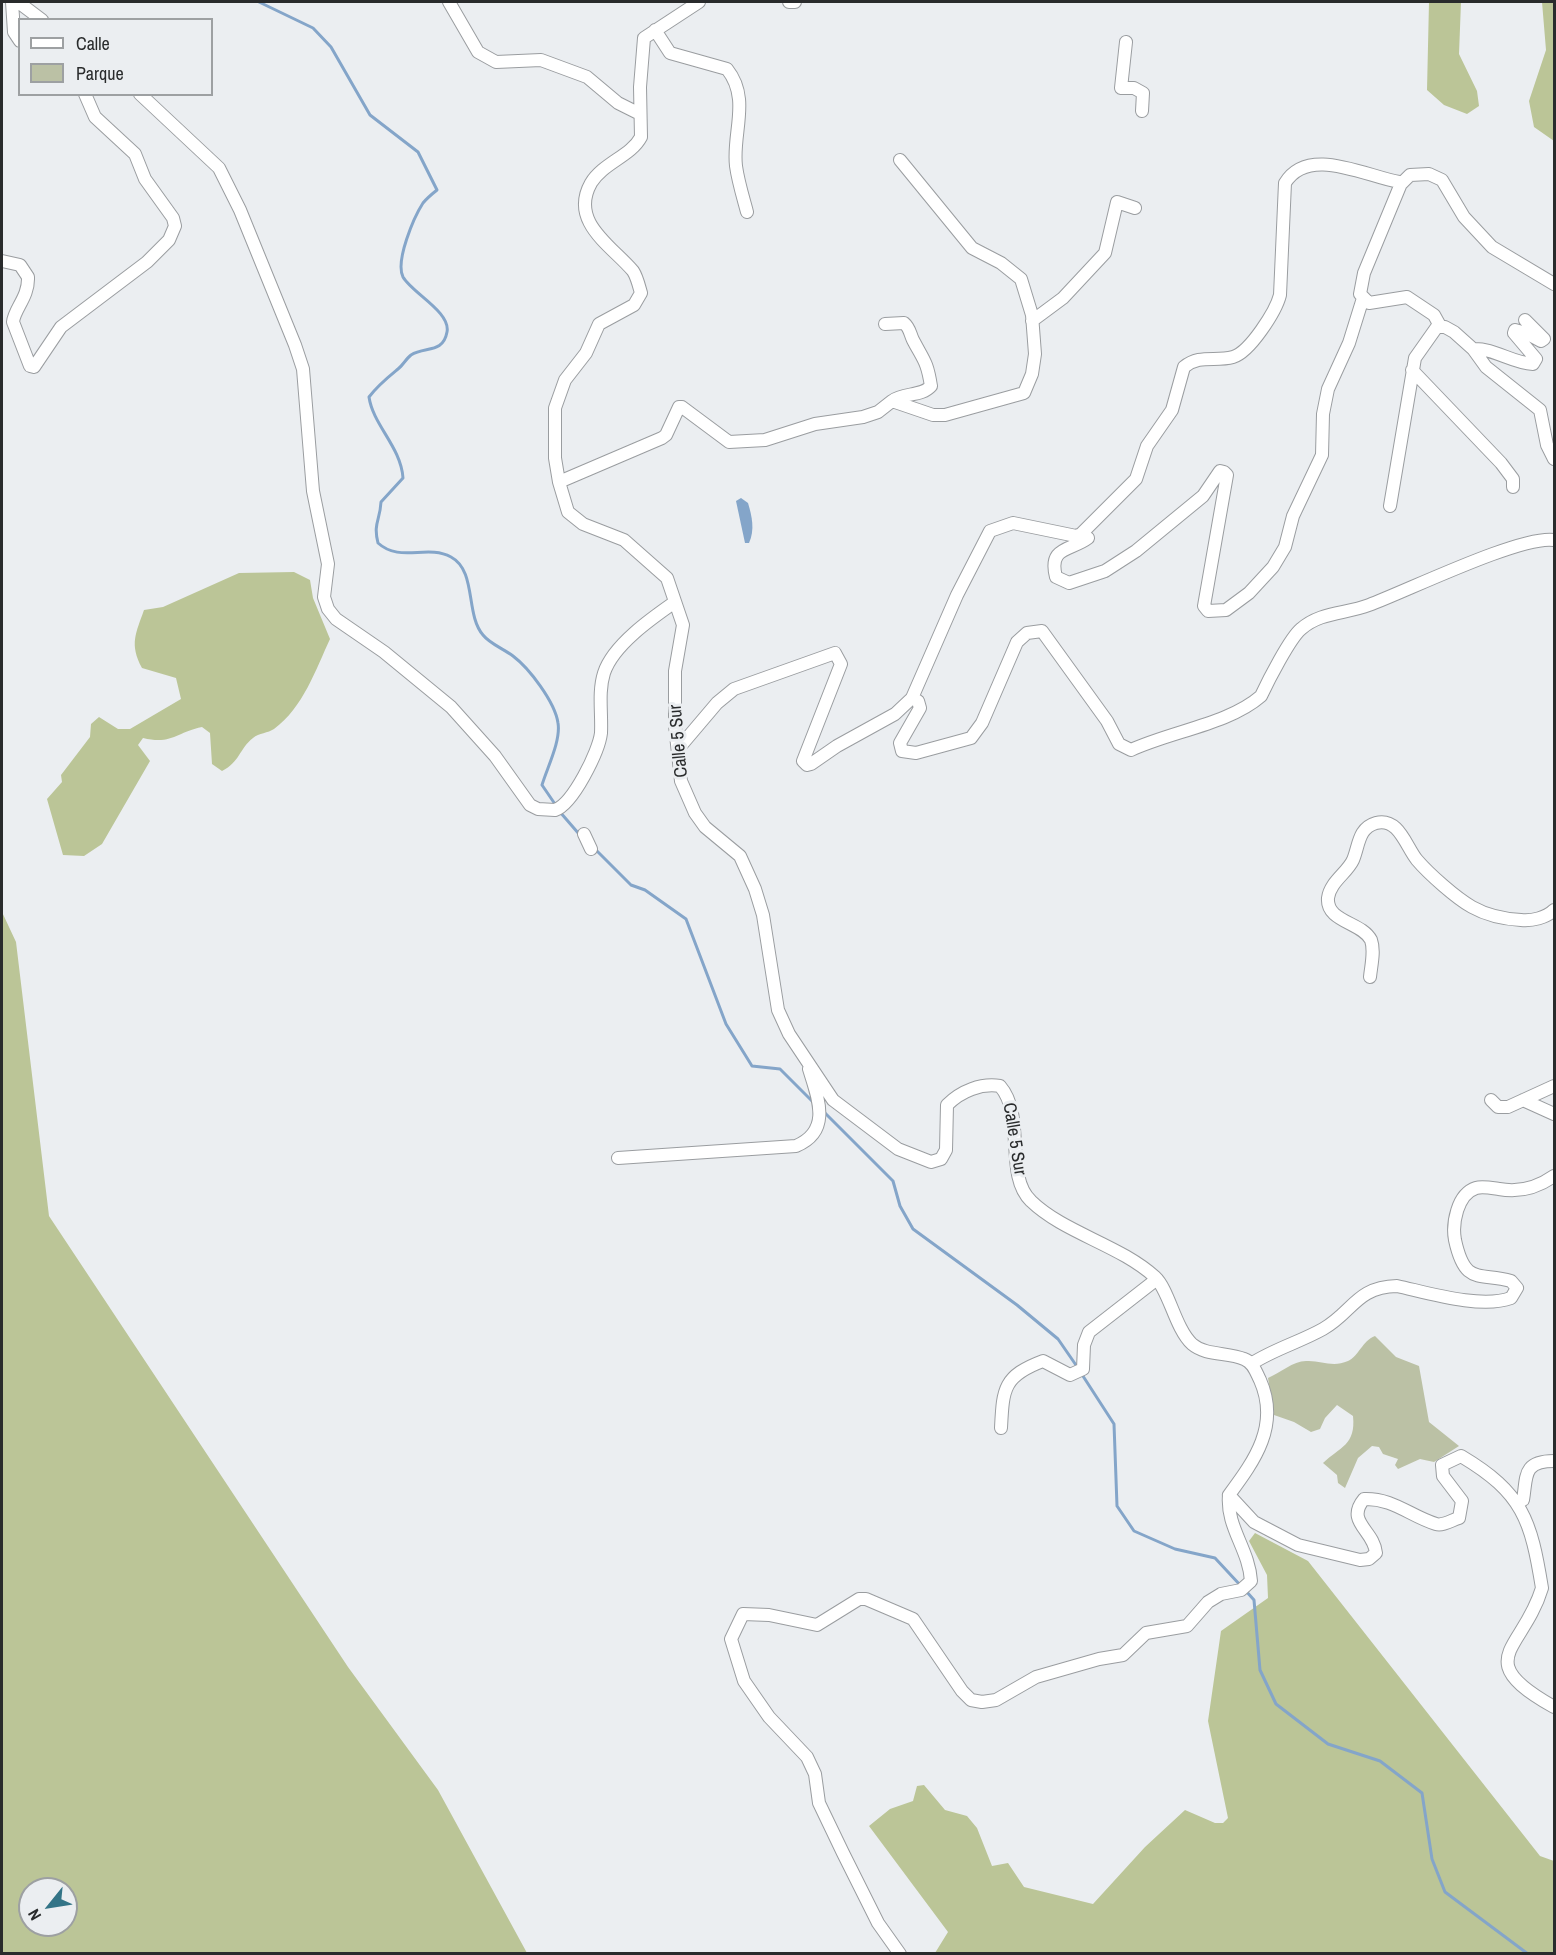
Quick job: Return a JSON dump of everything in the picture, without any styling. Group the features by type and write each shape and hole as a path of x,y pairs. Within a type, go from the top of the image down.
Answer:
{"street":[{"path":"12,2 14,32 18,38"},
{"path":"18,2 39,18"},
{"path":"448,2 478,52 496,62 541,60 586,77 618,103 640,114 644,38 699,2"},
{"path":"789,2 795,2"},
{"path":"655,30 670,52 727,69 735,81 741,109 735,163 747,212"},
{"path":"1126,42 1121,88 1134,88 1143,93 1142,111"},
{"path":"2,261 20,265 28,278 22,305 14,316 14,322 30,366 34,367 61,327 147,262 169,240 175,226 173,218 145,179 135,154 95,117 86,96"},
{"path":"142,96 219,168 240,210 296,345 303,369 313,491 328,564 324,597 328,609 336,619 393,659 451,707 495,756 530,805 538,809 558,809 572,796 598,747 604,671 644,623 675,602"},
{"name":"Calle 5 Sur","path":"640,114 641,137 638,143 604,167 590,185 585,212 588,223 634,273 641,292 634,304 599,324 586,353 565,380 555,408 559,482 571,515 584,524 624,540 666,578 683,625 675,671 681,781 691,806 705,827 740,856 755,889 763,915 778,1010 806,1062 833,1100 898,1149 931,1162 941,1159 946,1150 947,1105 959,1093 991,1084 1000,1086 1007,1094 1014,1124 1021,1186 1030,1200 1157,1279"},
{"path":"892,401 939,415 1021,395 1032,374 1035,354 1032,321 1021,279 1001,263 972,248 900,160"},
{"path":"678,749 717,704 734,689 835,653 841,664 804,756 803,760 807,765 896,714 912,698 957,595 990,531 1013,523 1076,536 1095,521 1106,507 1136,479 1147,446 1172,410 1184,366 1201,358 1235,356 1246,348 1277,305 1280,295 1285,183 1290,176 1306,165 1332,166 1401,184"},
{"path":"1390,506 1415,358 1437,327 1434,315 1407,297 1369,303 1360,294 1362,280 1401,184 1410,175 1429,174 1442,180 1464,217 1492,247 1554,284"},
{"path":"1032,321 1063,298 1105,253 1117,202 1135,208"},
{"path":"1095,521 1098,524 1095,533 1085,541 1061,550 1056,557 1056,577 1063,583 1105,570 1136,551 1203,496 1220,471 1224,472 1227,476 1204,606 1208,611 1226,610 1249,593 1274,567 1285,547 1293,516 1322,455 1323,414 1328,389 1349,343 1363,298"},
{"path":"1473,350 1484,349 1524,364 1533,364 1536,359 1514,333 1515,330 1541,341 1544,339 1525,320"},
{"path":"559,482 662,438 666,435 679,407 682,406 729,442 765,440 814,423 863,417 879,412 896,398 924,392 931,386 926,360 912,339 908,326 904,323 885,324"},
{"path":"1437,327 1445,327 1473,350 1493,374 1540,410 1547,445 1554,459"},
{"path":"1412,370 1501,463 1513,479 1513,487"},
{"path":"912,698 918,701 920,708 900,743 902,751 916,753 965,742 982,723 1017,642 1027,633 1042,631 1107,721 1119,744 1131,750 1161,736 1227,716 1252,703 1261,696 1299,630 1319,616 1349,613 1487,558 1544,539 1554,540"},
{"path":"1370,976 1373,949 1371,940 1364,932 1334,915 1328,906 1328,896 1352,861 1358,840 1366,828 1377,822 1392,826 1404,837 1419,862 1472,907 1498,918 1531,921 1554,910"},
{"path":"584,834 591,849"},
{"path":"618,1158 796,1146 813,1136 822,1116 806,1062"},
{"path":"1491,1100 1498,1107 1508,1107 1554,1086"},
{"path":"1523,1100 1554,1114"},
{"path":"1251,1364 1267,1353 1327,1327 1363,1294 1384,1286 1397,1286 1480,1301 1501,1301 1511,1298 1517,1288 1511,1281 1479,1277 1470,1272 1462,1261 1454,1229 1458,1209 1463,1198 1476,1188 1529,1189 1554,1176"},
{"path":"900,1953 878,1923 819,1803 815,1774 807,1756 769,1717 744,1681 731,1639 743,1614 769,1615 816,1625 859,1599 883,1605 913,1619 962,1691 971,1701 982,1702 996,1700 1036,1677 1099,1659 1123,1655 1151,1630 1175,1630 1187,1626 1208,1602 1221,1594 1244,1588 1251,1581 1250,1566 1227,1511 1228,1495 1258,1453 1266,1434 1268,1416 1264,1389 1251,1364 1245,1359 1198,1349 1190,1342 1157,1279 1089,1332 1084,1345 1081,1371 1070,1375 1043,1361 1008,1382 1003,1392 1001,1428"},
{"path":"1228,1495 1254,1522 1298,1545 1360,1560 1369,1559 1376,1553 1375,1546 1357,1518 1358,1506 1364,1499 1394,1503 1437,1524 1459,1518 1462,1501 1443,1476 1442,1466 1461,1456 1485,1470 1525,1515 1542,1588 1539,1599 1509,1651 1510,1674 1516,1683 1554,1707"},
{"path":"1516,1503 1523,1500 1524,1480 1530,1469 1538,1463 1554,1461"}],"green space":[{"path":"1429,2 1461,2 1459,54 1477,91 1479,106 1467,114 1444,105 1427,90"},
{"path":"1542,2 1554,2 1554,141 1534,127 1529,101 1546,50"},
{"path":"294,572 310,580 313,598 330,639 308,687 293,710 274,729 253,738 236,760 222,771 212,764 210,733 202,727 168,739 143,738 138,745 150,761 102,844 84,856 63,855 47,799 62,782 61,775 90,737 91,724 99,717 118,729 130,729 181,699 176,678 142,668 138,660 135,639 144,610 163,607 239,573"},
{"path":"2,912 16,942 49,1216 348,1667 438,1790 527,1953 2,1953"},
{"path":"1375,1336 1396,1357 1419,1366 1429,1422 1459,1446 1434,1462 1420,1459 1398,1469 1395,1465 1398,1459 1383,1454 1379,1447 1372,1446 1358,1458 1345,1488 1338,1483 1337,1475 1323,1463 1346,1444 1352,1433 1353,1416 1337,1405 1325,1418 1320,1429 1311,1432 1294,1422 1274,1415 1268,1378 1301,1362 1337,1364 1348,1361"},
{"path":"1255,1533 1308,1561 1540,1856 1554,1861 1554,1953 935,1953 948,1932 869,1826 890,1809 913,1801 917,1786 924,1785 945,1810 967,1816 977,1828 992,1866 1008,1863 1024,1887 1093,1904 1145,1847 1185,1810 1215,1823 1223,1823 1228,1818 1208,1721 1221,1631 1268,1598 1267,1575 1249,1541"}],"water":[{"path":"741,498 748,503 752,518 749,543 745,543 736,501"}],"waterway":[{"path":"259,2 313,28 331,47 370,115 418,152 437,190 423,203 415,218 403,250 401,270 408,283 443,317 447,325 447,332 442,344 411,355 369,397 376,417 397,456 403,478 381,502 376,526 378,543 395,552 442,553 459,564 468,582 474,616 483,635 513,656 526,669 552,705 558,730 553,754 542,785 557,807"},
{"path":"560,812 579,834"},
{"path":"595,849 631,885 645,890 686,919 726,1024 752,1066 780,1069 814,1103"},
{"path":"823,1111 893,1181 900,1206 913,1229 1017,1305 1058,1339 1078,1368"},
{"path":"1081,1373 1114,1424 1117,1506 1134,1531 1175,1549 1215,1558 1241,1586"},
{"path":"1246,1591 1254,1600 1260,1670 1276,1704 1328,1744 1380,1761 1422,1793 1432,1859 1445,1892 1528,1954"}]}
